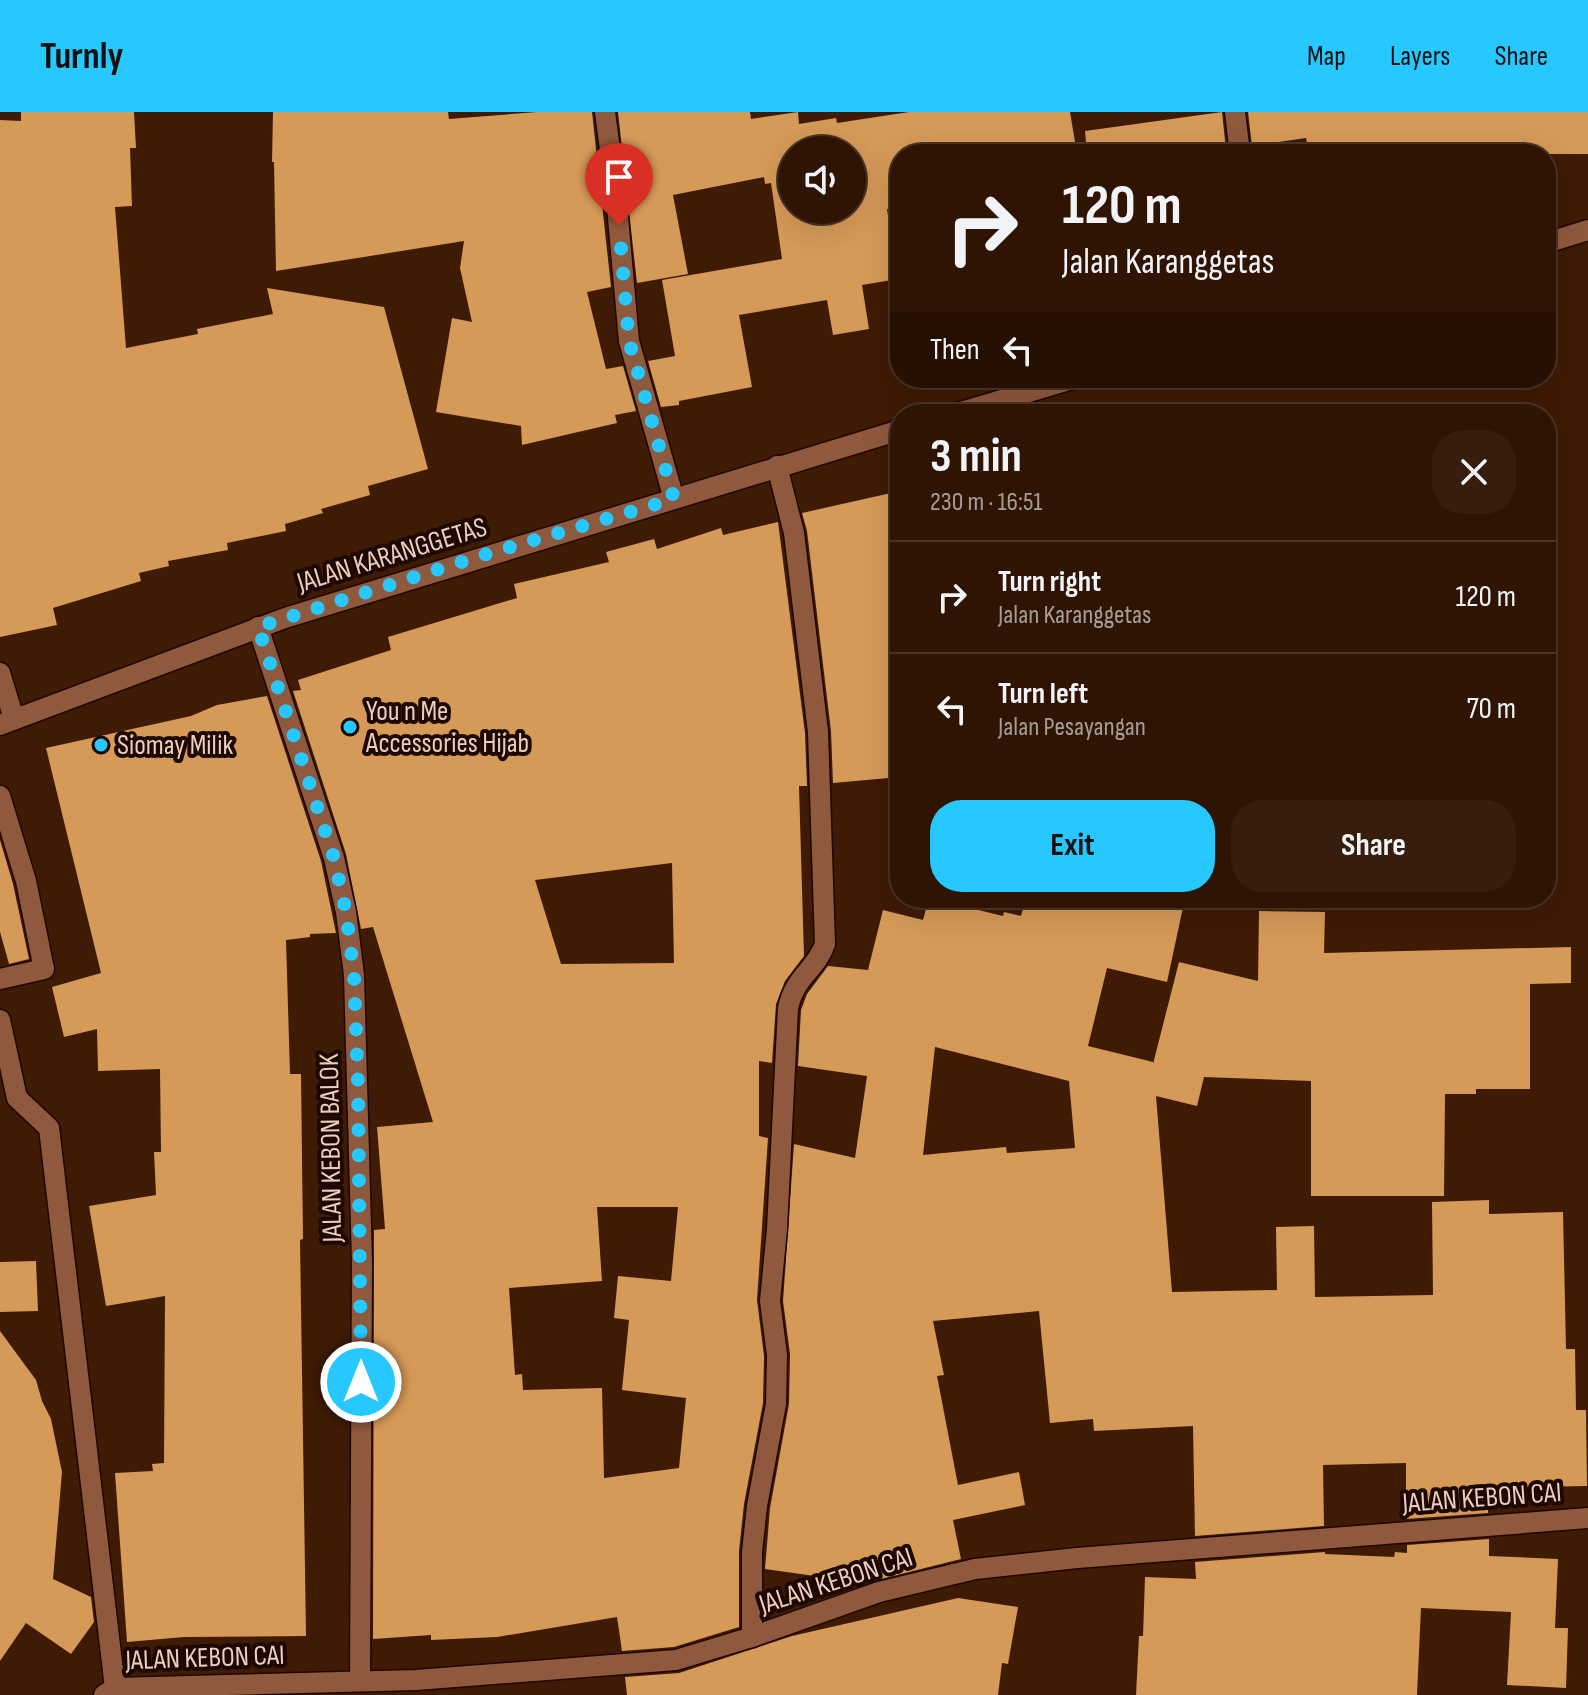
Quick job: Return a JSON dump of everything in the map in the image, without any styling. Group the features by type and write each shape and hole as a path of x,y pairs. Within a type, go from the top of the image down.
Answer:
{"street":[{"path":"605,112 629,341 674,499"},
{"path":"1235,112 1239,144"},
{"path":"1556,240 1588,230"},
{"path":"988,404 1042,388"},
{"name":"JALAN KARANGGETAS","path":"7,722 258,627 480,556 890,433"},
{"path":"752,1637 752,1552 757,1506 776,1404 777,1355 770,1301 777,1229 788,1008 794,987 821,955 825,944 818,732 794,533 777,466"},
{"name":"JALAN KEBON BALOK","path":"258,627 334,858 346,912 354,975 362,1262 360,1680"},
{"path":"0,673 7,722"},
{"path":"0,796 26,881 44,969 0,979"},
{"path":"0,1020 17,1098 49,1128 109,1691"},
{"name":"JALAN KEBON CAI","path":"109,1691 360,1680 417,1688 676,1660 879,1592 975,1569 1077,1558 1588,1518"}],"building":[{"path":"21,112 134,112 136,148 130,148 132,206 115,207 126,348 198,334 197,329 273,314 267,288 384,307 428,469 368,486 370,495 321,509 323,513 285,524 286,531 227,543 228,550 168,561 169,566 139,573 141,581 53,608 57,625 0,637 0,120 21,121"},
{"path":"273,112 448,112 449,119 537,112 592,112 611,287 587,292 606,369 623,366 636,411 615,415 617,423 522,445 521,426 436,412 452,318 472,322 460,268 464,241 276,271"},
{"path":"618,112 750,112 751,119 798,112 799,124 836,118 837,123 909,112 1070,112 1075,144 890,144 890,209 887,209 890,280 862,285 869,329 833,335 827,300 739,315 752,387 661,407 648,361 675,356 662,280 782,259 771,183 765,184 764,177 673,195 688,274 637,283"},
{"path":"1222,112 1225,144 1086,144 1085,131"},
{"path":"1248,112 1588,112 1588,154 1556,154 1556,144 1307,144 1306,138 1252,144"},
{"path":"890,493 890,778 833,783 831,731 807,531 802,513"},
{"path":"778,522 805,733 807,786 799,786 804,956 785,981 776,1004 772,1063 759,1061 759,1136 768,1138 757,1300 764,1356 763,1403 744,1504 739,1551 739,1627 674,1647 622,1651 617,1617 497,1637 431,1640 431,1635 373,1639 374,1230 385,1229 377,1127 433,1122 373,927 361,929 346,854 293,691 301,690 298,680 391,650 388,637 517,598 514,584 609,562 606,552 654,539 657,549 721,528 723,535","holes":["672,863 674,963 561,964 535,880","597,1207 678,1207 671,1281 618,1276 614,1318 629,1320 622,1390 686,1398 679,1468 604,1478 602,1388 523,1390 522,1374 515,1375 509,1288 602,1281"]},
{"path":"267,696 321,861 336,933 310,934 310,937 286,940 290,1074 301,1074 303,1239 300,1240 306,1636 184,1637 127,1642 115,1473 153,1471 152,1464 164,1463 165,1296 106,1306 89,1206 156,1195 154,1152 161,1152 160,1069 98,1071 97,1029 64,1037 52,987 101,973 46,748 191,716 217,705"},
{"path":"0,840 29,959 9,964 0,932"},
{"path":"926,908 970,908 1003,916 1004,912 1021,916 1023,908 1183,908 1167,982 1107,968 1088,1046 1153,1064 1179,962 1258,981 1259,911 1325,912 1324,953 1571,947 1571,983 1530,984 1530,1089 1476,1089 1476,1094 1445,1094 1444,1196 1311,1196 1311,1081 1204,1077 1197,1106 1156,1096 1172,1292 1277,1290 1276,1227 1314,1226 1315,1297 1433,1295 1432,1202 1489,1200 1489,1214 1563,1212 1566,1349 1575,1349 1576,1410 1586,1410 1587,1486 1488,1488 1488,1513 1406,1519 1406,1463 1323,1465 1324,1526 1195,1536 1193,1426 1094,1431 1093,1419 1050,1423 1039,1311 933,1321 944,1375 937,1376 958,1485 1019,1472 1025,1505 953,1520 961,1559 865,1583 765,1569 770,1508 789,1404 790,1354 783,1301 794,1144 855,1158 867,1076 798,1066 801,1010 807,994 828,966 868,970 883,910 923,920","holes":["935,1047 1069,1081 1075,1148 1007,1153 1006,1147 923,1155"]},
{"path":"36,1261 38,1311 0,1312 0,1262"},
{"path":"0,1331 36,1380 51,1419 62,1472 53,1579 91,1597 94,1622 71,1654 26,1623 0,1661"},
{"path":"1489,1539 1489,1556 1558,1559 1555,1628 1568,1628 1566,1688 1507,1685 1511,1612 1421,1608 1417,1695 1136,1695 1139,1636 1143,1636 1145,1577 1196,1579 1195,1562 1325,1552 1394,1557 1395,1552 1407,1553 1407,1545"},
{"path":"958,1598 1018,1607 1008,1664 1002,1663 998,1695 627,1695 625,1677 679,1673 792,1636"}],"place":[{"name":"You n Me Accessories Hijab","path":"350,727"},
{"name":"Siomay Milik","path":"101,745"}],"route":[{"path":"361,1382 358,1084 354,975 346,912 334,858 258,627 480,556 674,499 629,341 619,225"}]}
